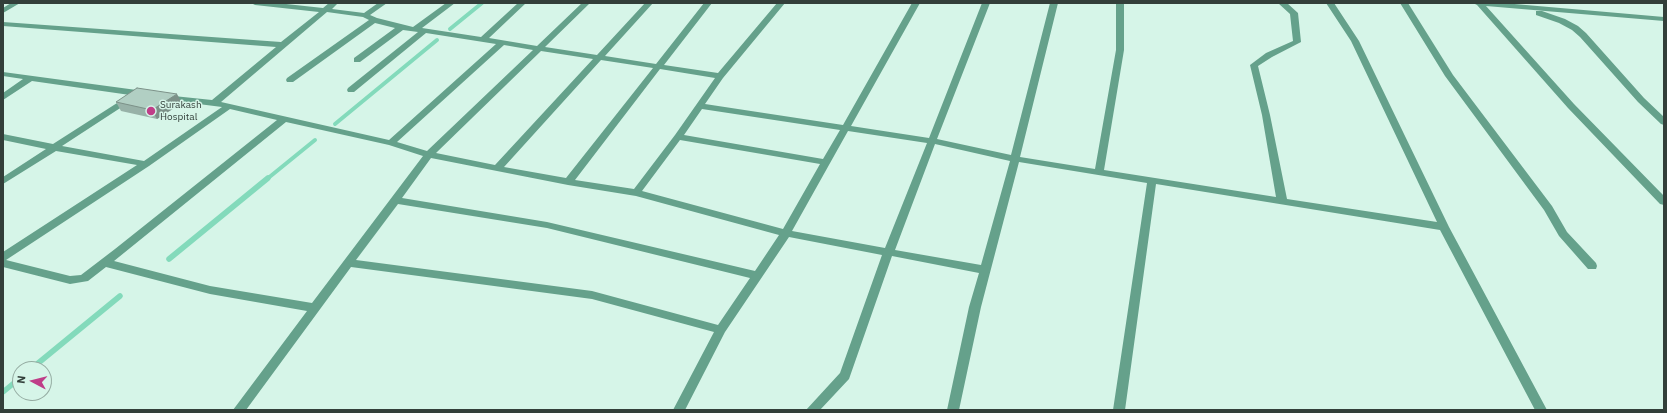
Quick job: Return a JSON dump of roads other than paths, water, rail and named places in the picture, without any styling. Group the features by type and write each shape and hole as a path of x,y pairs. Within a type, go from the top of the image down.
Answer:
{"street":[{"path":"3,11 16,3"},
{"path":"255,3 365,15 374,20 424,31 720,76"},
{"path":"214,103 334,3"},
{"path":"365,15 383,3"},
{"path":"415,29 451,3"},
{"path":"482,40 522,3"},
{"path":"239,410 429,155 586,3"},
{"path":"497,168 649,3"},
{"path":"568,182 708,3"},
{"path":"636,192 678,137 720,76 780,3"},
{"path":"679,410 721,330 786,233 916,3"},
{"path":"812,410 845,376 888,253 986,3"},
{"path":"953,410 975,307 1015,159 1054,3"},
{"path":"1099,172 1120,50 1120,3"},
{"path":"1282,3 1294,13 1297,42 1269,55 1254,65 1266,115 1282,201"},
{"path":"1330,3 1355,41 1444,227 1541,410"},
{"path":"1404,3 1449,76 1548,208 1563,234 1592,266"},
{"path":"1477,3 1664,20"},
{"path":"1477,3 1571,106 1664,202"},
{"path":"1526,8 1575,28 1584,35 1641,100 1664,122"},
{"path":"290,80 374,20"},
{"path":"3,24 283,45"},
{"path":"357,60 401,27"},
{"path":"351,90 424,31"},
{"path":"391,143 502,43"},
{"path":"3,74 214,103 391,143 429,155 568,182 636,192 786,233 985,270"},
{"path":"3,97 30,78"},
{"path":"3,181 138,93"},
{"path":"700,106 932,141 1015,159 1444,227"},
{"path":"3,257 146,164 228,107"},
{"path":"3,263 70,280 84,278 105,263 284,119"},
{"path":"3,137 54,148 146,164"},
{"path":"678,137 825,162"},
{"path":"1119,410 1152,181"},
{"path":"396,200 546,225 758,276"},
{"path":"105,263 210,290 315,308"},
{"path":"348,263 592,295 721,330"}],"waterway":[{"path":"450,29 482,3"},
{"path":"335,124 437,40"},
{"path":"267,179 315,140"},
{"path":"169,259 268,178"},
{"path":"41,361 120,296"},
{"path":"3,392 12,385"}],"place":[{"name":"Surakash Hospital","path":"151,111"}]}
